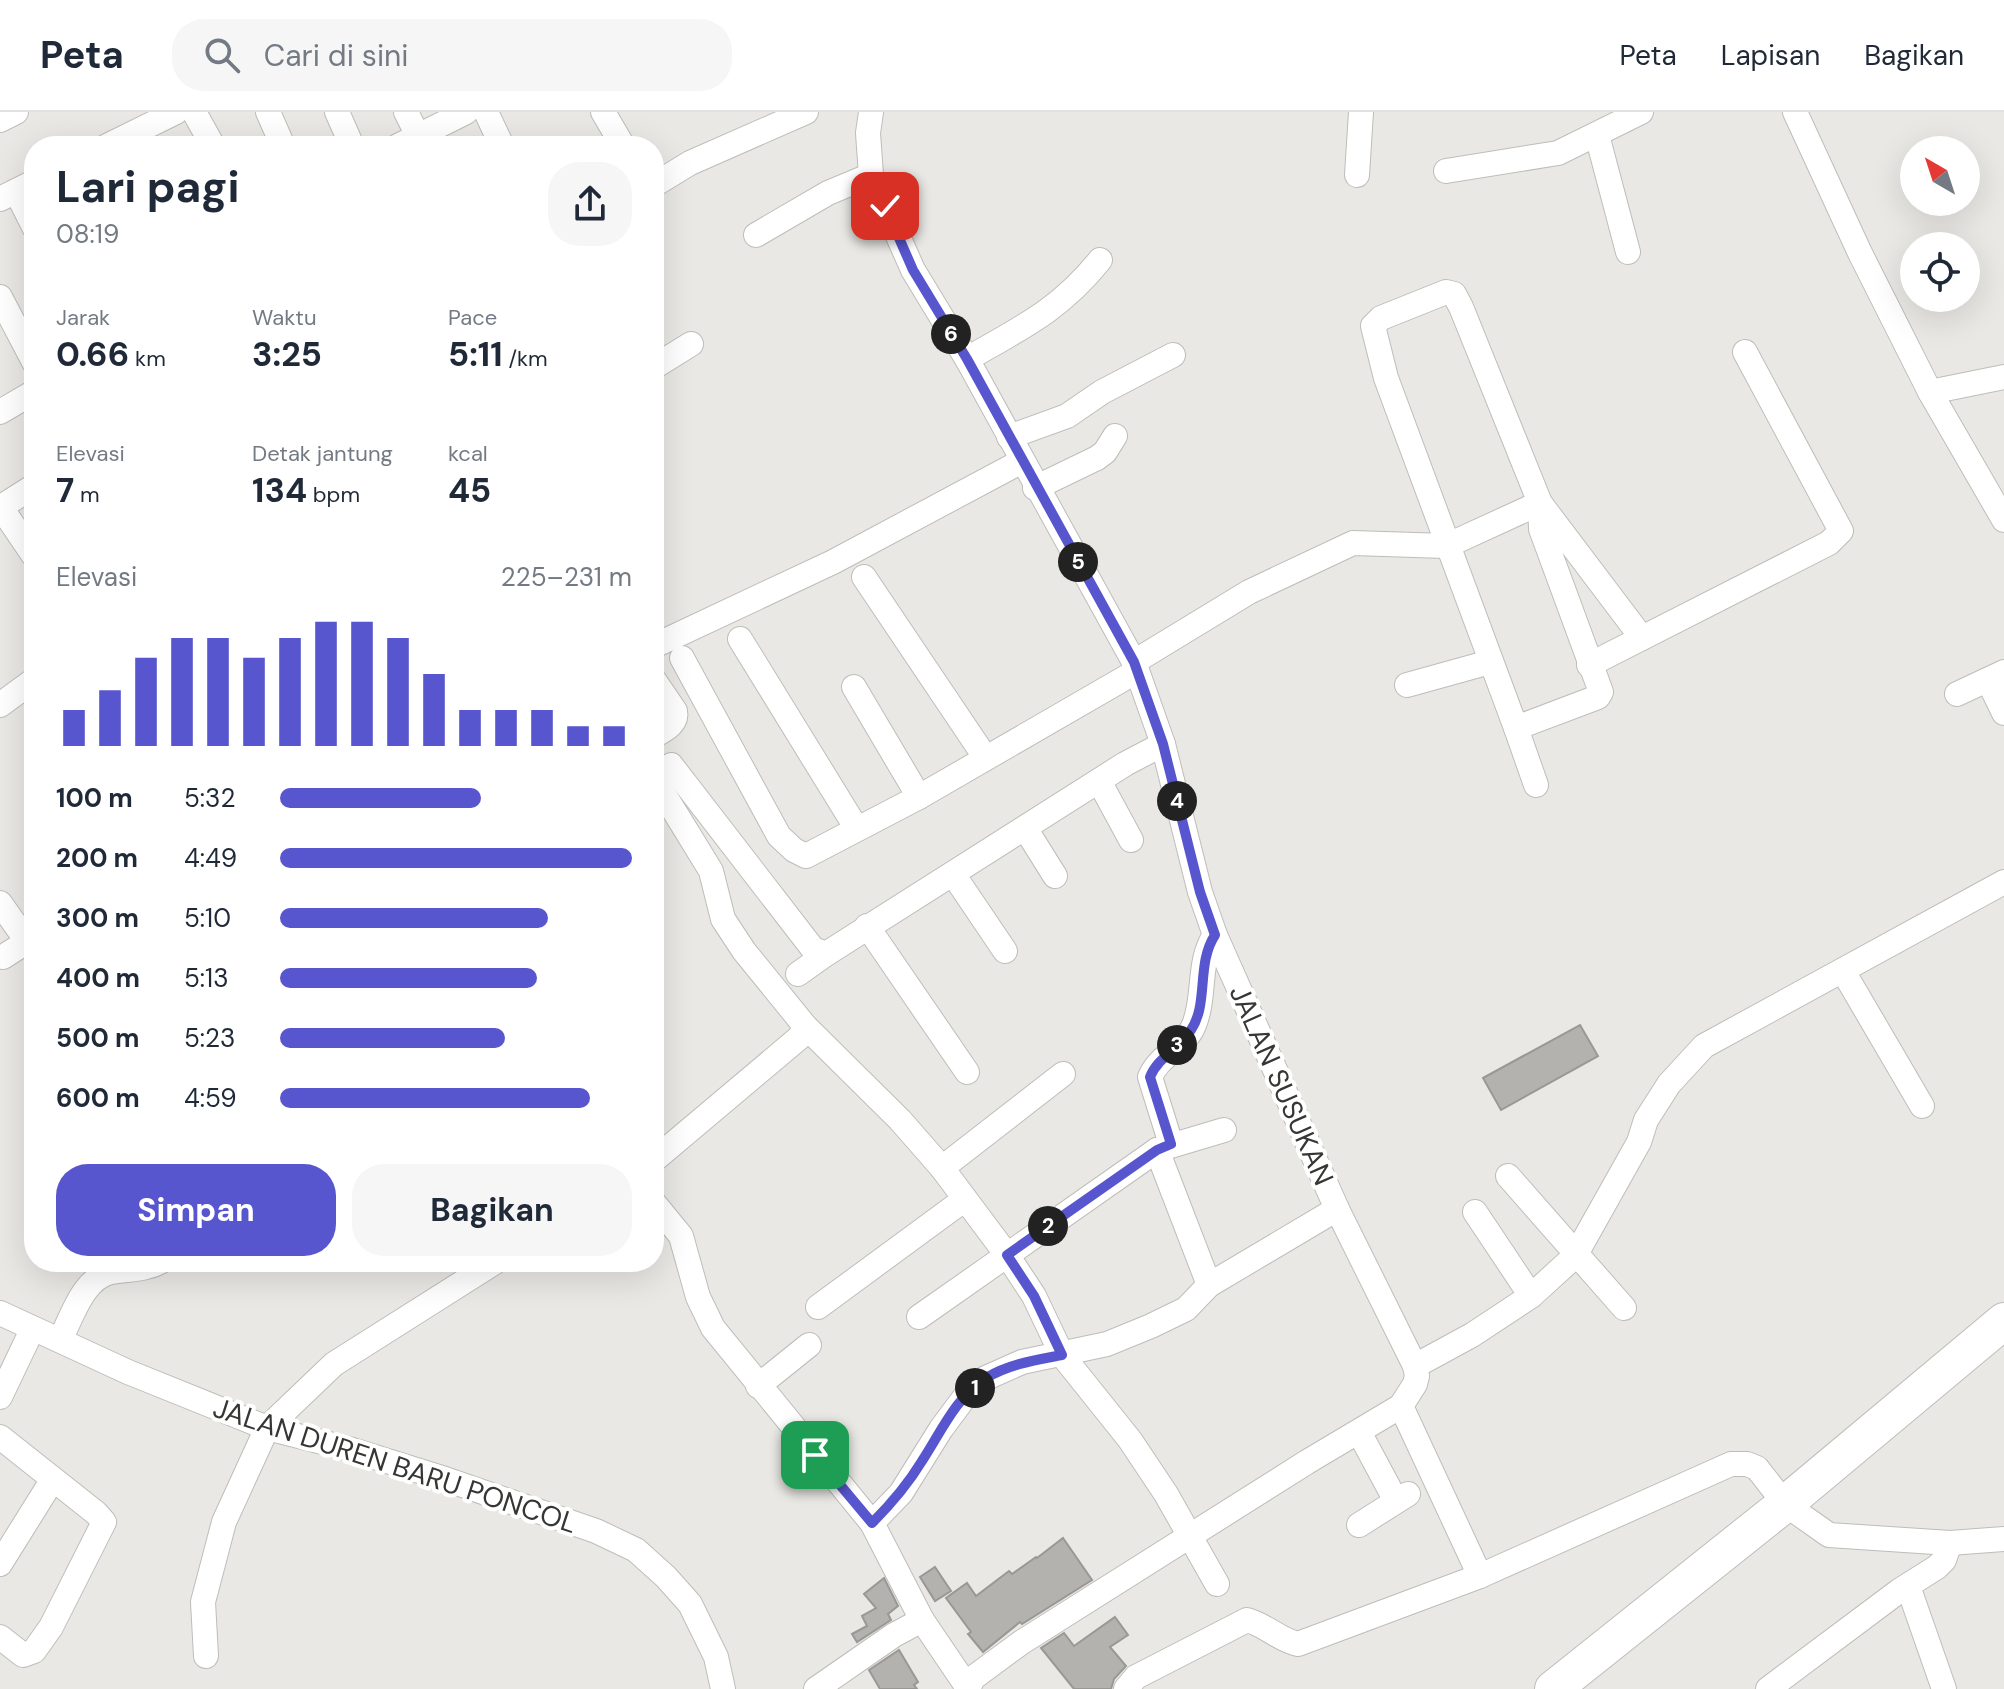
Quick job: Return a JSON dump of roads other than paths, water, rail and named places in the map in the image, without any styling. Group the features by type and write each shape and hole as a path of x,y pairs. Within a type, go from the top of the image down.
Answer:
{"highway":[{"path":"1553,1689 1785,1504 2004,1321"}],"street":[{"path":"0,120 16,112"},
{"path":"143,136 176,112"},
{"path":"194,112 207,136"},
{"path":"268,112 279,136"},
{"path":"337,112 348,136"},
{"path":"406,112 408,136"},
{"path":"418,136 466,112"},
{"path":"486,112 497,136"},
{"path":"603,112 617,136"},
{"path":"664,179 760,121 806,112"},
{"name":"JALAN SUSUKAN","path":"871,112 868,133 871,175 913,270 967,359 1135,666 1163,744 1200,892 1215,935 1337,1209 1415,1366"},
{"path":"1357,175 1361,112"},
{"path":"1446,171 1558,153 1641,112"},
{"path":"1795,112 1860,253 1930,392 2004,520"},
{"path":"1597,135 1628,252"},
{"path":"756,235 828,193 871,175"},
{"path":"967,359 1047,313 1078,288 1100,260"},
{"path":"1536,785 1386,378 1373,326 1381,318 1446,292 1454,294 1540,503 1642,638"},
{"path":"0,297 6,326 24,349"},
{"path":"664,361 691,344"},
{"path":"1589,665 1829,543 1841,531 1745,352"},
{"path":"1009,437 1067,416 1102,392 1173,355"},
{"path":"1930,392 2004,377"},
{"path":"0,412 24,398"},
{"path":"1035,488 1097,458 1115,436"},
{"path":"664,641 833,562 1022,461"},
{"path":"24,492 0,506 24,541"},
{"path":"682,658 779,836 806,856 919,797 1135,666 1249,592 1353,543 1446,546 1540,503"},
{"path":"1516,728 1601,695 1541,529 1540,503"},
{"path":"864,577 985,757"},
{"path":"740,639 857,829"},
{"path":"1407,685 1490,662"},
{"path":"1957,694 1996,676 2004,713"},
{"path":"1,702 24,687"},
{"path":"854,687 919,797"},
{"path":"664,695 676,717 675,722 664,729"},
{"path":"798,974 867,926 1163,744"},
{"path":"664,774 813,949 826,954"},
{"path":"664,776 711,871 723,919 744,951 805,1026 900,1120 942,1168 1034,1296 1062,1355 1130,1440 1166,1494 1217,1584"},
{"path":"1099,781 1131,840"},
{"path":"1025,828 1055,876"},
{"path":"953,874 1005,951"},
{"path":"664,1215 681,1236 698,1297 713,1328 872,1523 922,1620 968,1688 973,1678 1022,1642 1401,1406 1415,1384 1415,1366 1472,1335 1531,1296 1575,1256 1669,1084 1704,1046 2004,882"},
{"path":"0,903 24,931"},
{"path":"867,926 967,1072"},
{"path":"1209,1285 1164,1147 1150,1077 1159,1062 1192,1029 1199,1008 1205,954 1215,935"},
{"path":"3,957 24,944"},
{"path":"1843,971 1922,1106"},
{"path":"664,1152 800,1037 805,1026"},
{"path":"942,1168 1063,1074"},
{"path":"919,1317 1164,1147 1224,1130"},
{"path":"1508,1176 1575,1256 1624,1308"},
{"path":"818,1307 965,1199"},
{"path":"872,1523 901,1493 967,1394 986,1378 1022,1362 1107,1344 1186,1309 1209,1285 1337,1209"},
{"path":"1475,1212 1531,1296"},
{"path":"60,1340 92,1281 114,1272"},
{"path":"206,1656 203,1602 224,1522 267,1428 334,1364 481,1272"},
{"name":"JALAN DUREN BARU PONCOL","path":"0,1313 128,1372 267,1428 445,1479 582,1526 636,1550 690,1604 716,1657 723,1689"},
{"path":"0,1397 32,1330"},
{"path":"758,1386 809,1345"},
{"path":"1401,1406 1480,1576"},
{"path":"1359,1432 1403,1497 1359,1525"},
{"path":"0,1437 104,1522 51,1627 34,1651 23,1655 0,1637"},
{"path":"1126,1689 1136,1677 1247,1620 1263,1624 1288,1642 1298,1644 1480,1576 1731,1464 1747,1464 1757,1468 1785,1504 1829,1535 1950,1543 2004,1539"},
{"path":"0,1564 53,1479"},
{"path":"1768,1689 1944,1560 1950,1543"},
{"path":"1908,1586 1944,1689"},
{"path":"816,1689 851,1679 894,1635 922,1620"}]}
